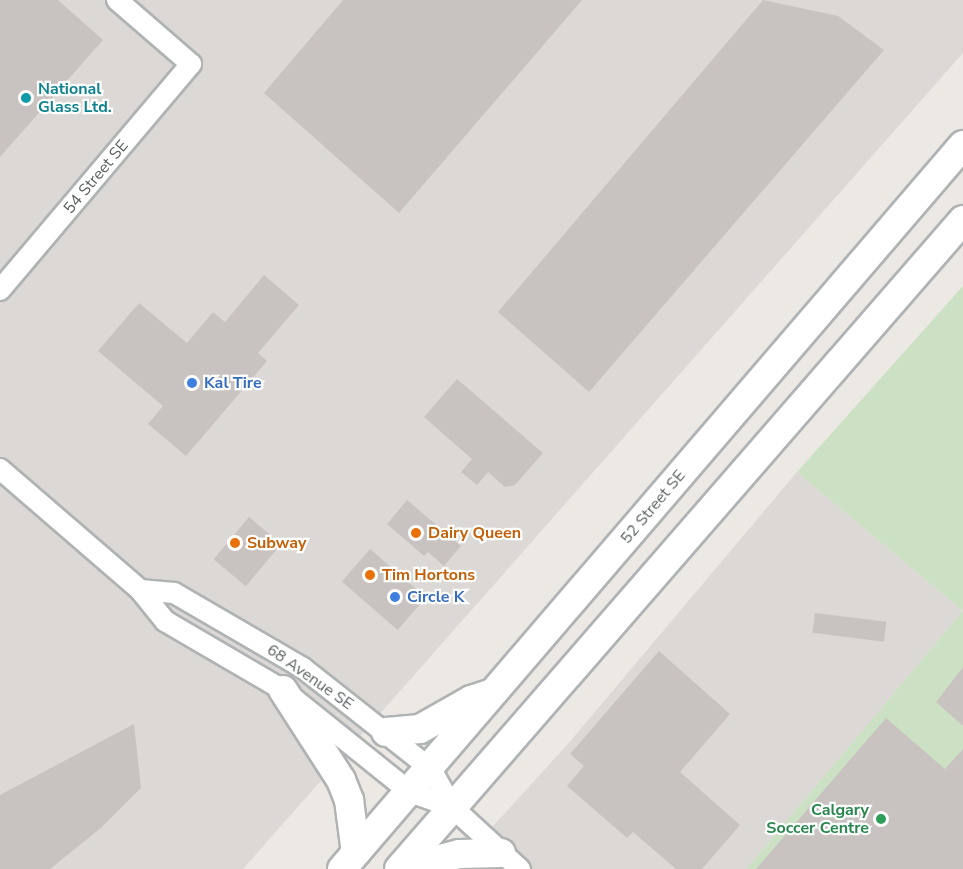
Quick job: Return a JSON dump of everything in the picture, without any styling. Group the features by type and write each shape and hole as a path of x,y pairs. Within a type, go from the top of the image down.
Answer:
{"main road":[{"name":"52 Street SE","path":"349,861 431,770 963,145"},
{"path":"401,869 452,807 963,220"},
{"path":"283,690 341,780 349,800 349,861"},
{"path":"386,732 420,729 471,700 495,693"},
{"path":"401,869 459,854 511,861"}],"street":[{"name":"54 Street SE","path":"0,290 192,64 117,0"},
{"name":"68 Avenue SE","path":"0,469 140,590 165,621 283,690 410,792 452,807"},
{"name":"68 Avenue SE","path":"140,590 174,593 250,635 303,668 431,770 452,807 511,861"}],"shaded area":[{"path":"0,0 963,0 963,53 243,869 0,869"},
{"path":"797,472 963,611 746,869 454,869 567,745"}],"green space":[{"path":"963,286 963,611 797,472"},
{"name":"Calgary Soccer Centre","path":"963,611 963,869 746,869"}],"building":[{"name":"National Glass Ltd.","path":"0,0 58,0 103,40 0,157"},
{"path":"343,0 582,0 399,213 264,93"},
{"path":"763,0 838,16 884,50 589,392 498,312"},
{"name":"Kal Tire","path":"264,275 299,305 258,353 267,361 186,456 148,424 163,406 98,351 139,303 187,343 213,312 225,322"},
{"path":"457,379 543,453 515,485 505,487 488,472 477,485 461,472 472,459 424,417"},
{"path":"407,500 461,546 444,566 428,552 424,556 387,524"},
{"path":"249,517 281,544 246,586 214,559"},
{"path":"370,549 426,598 398,630 342,581"},
{"path":"815,613 886,622 884,642 813,633"},
{"path":"659,651 730,714 680,772 740,825 702,869 676,869 633,832 627,838 567,786 584,766 570,754"},
{"path":"963,667 963,726 936,702"},
{"name":"Calgary Soccer Centre","path":"886,718 945,769 963,749 963,869 756,869"},
{"path":"134,724 141,788 102,827 50,869 0,869 0,795"}],"place":[{"name":"National Glass Ltd.","path":"26,98"},
{"name":"Kal Tire","path":"192,383"},
{"name":"Dairy Queen","path":"416,533"},
{"name":"Subway","path":"235,543"},
{"name":"Tim Hortons","path":"370,575"},
{"name":"Circle K","path":"395,597"},
{"name":"Calgary Soccer Centre","path":"881,819"}]}
